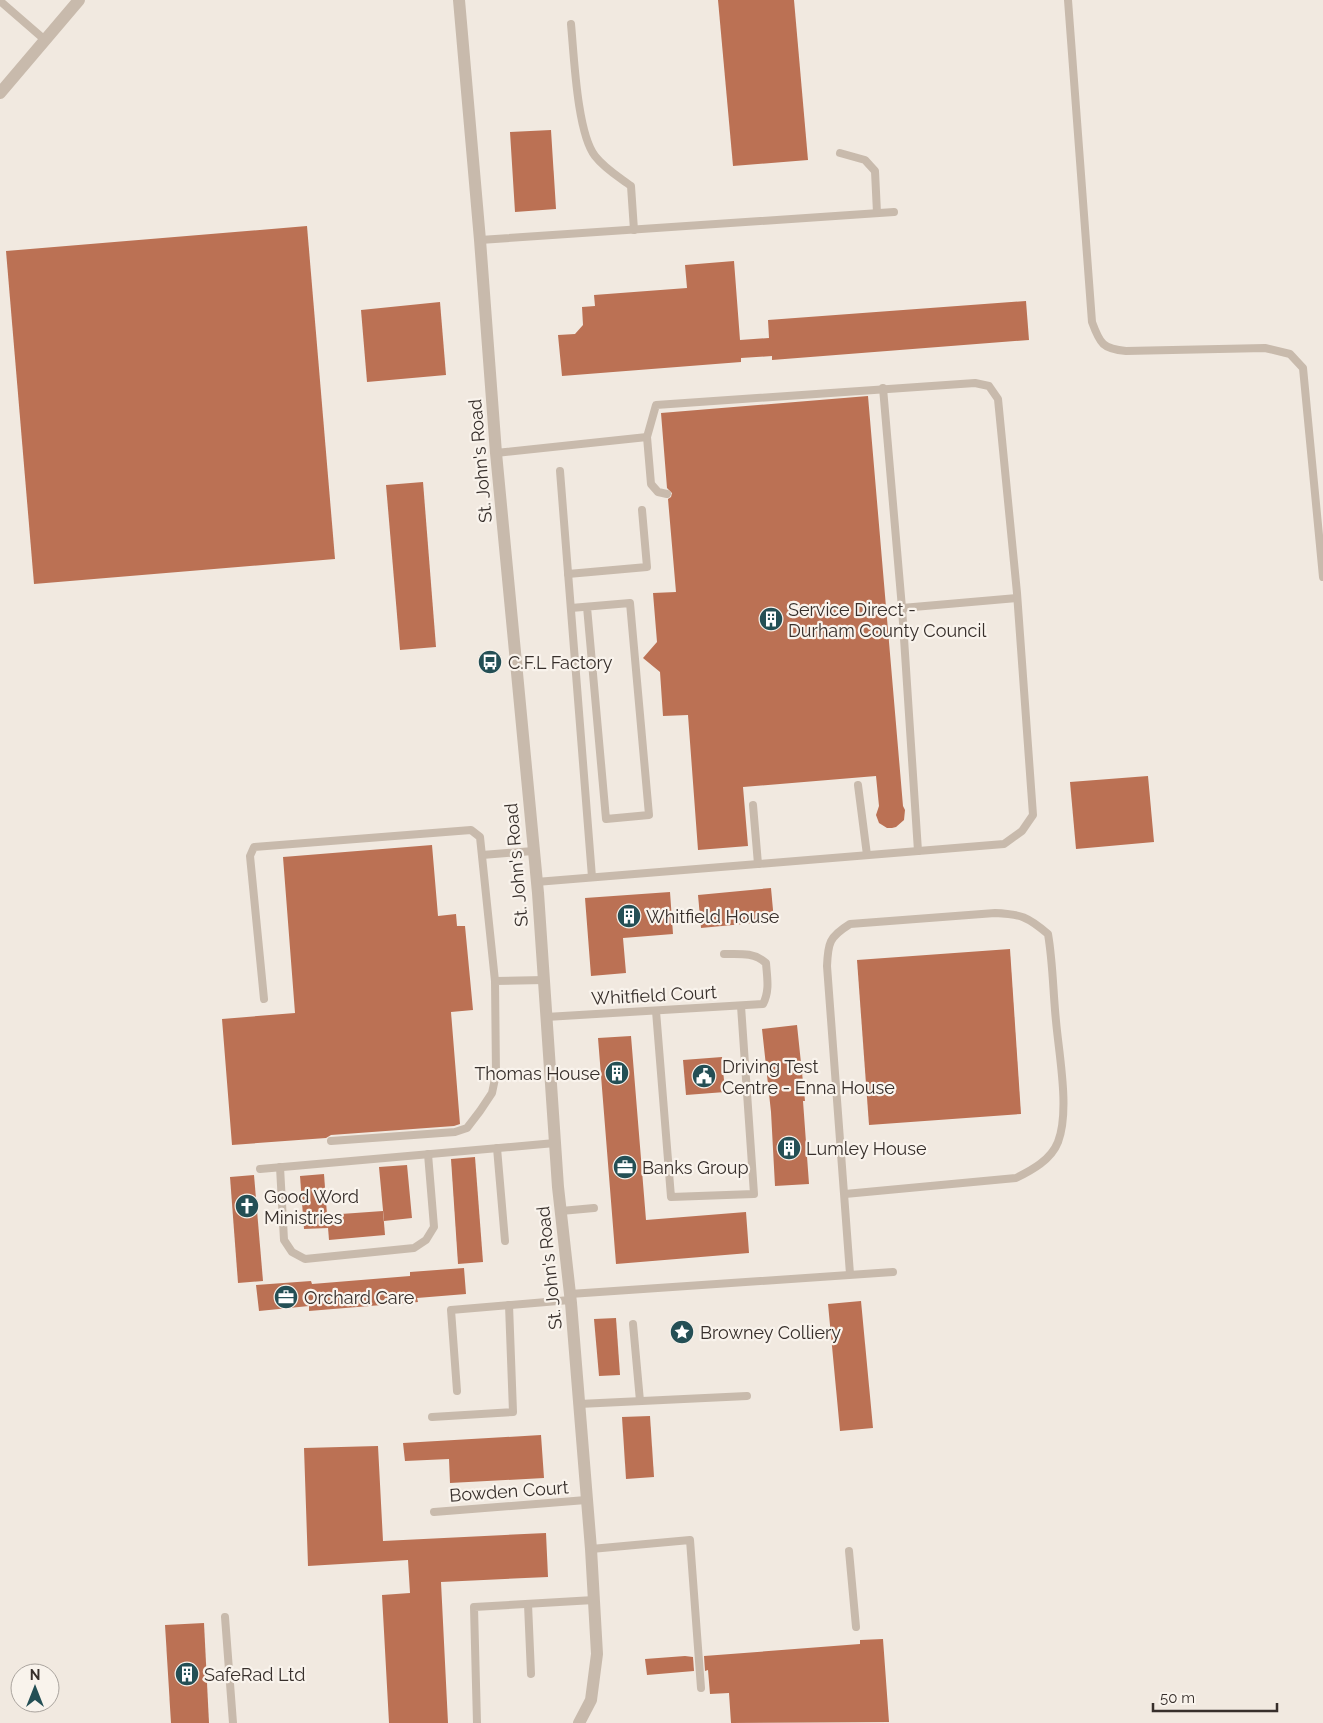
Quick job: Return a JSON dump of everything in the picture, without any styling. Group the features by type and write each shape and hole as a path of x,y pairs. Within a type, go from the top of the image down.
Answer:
{"street":[{"path":"0,94 79,0"},
{"name":"St. John's Road","path":"459,0 496,453 536,882 555,1143 591,1549 597,1654 591,1700 579,1723"}],"lane":[{"path":"1068,0 1092,322 1098,341 1111,350 1265,348 1290,354 1303,368 1323,577"},
{"path":"0,2 45,40"},
{"path":"571,24 576,82 585,136 594,156 605,167 632,186 634,230"},
{"path":"840,153 866,160 875,171 877,213"},
{"path":"480,240 894,212"},
{"path":"536,882 1004,844 1022,831 1033,815 1017,598 998,399 989,386 975,383 883,388 656,405 647,437 650,484 658,492 668,494"},
{"path":"883,388 902,608 918,851"},
{"path":"496,453 647,437"},
{"path":"560,471 592,877"},
{"path":"568,574 647,567 642,510"},
{"path":"902,608 1017,598"},
{"path":"571,608 630,603 649,815 606,819 587,607"},
{"path":"858,785 867,855"},
{"path":"753,805 758,864"},
{"path":"264,999 250,856 254,847 471,830 480,837 495,981 496,1074 492,1093 467,1128 455,1132 331,1141"},
{"path":"482,855 533,851"},
{"path":"845,1194 1016,1178 1036,1168 1052,1153 1058,1144 1062,1127 1063,1109 1052,957 1048,934 1035,923 1016,914 995,913 850,924 836,933 828,945 827,966 850,1274"},
{"name":"Whitfield Court","path":"546,1016 763,1004 767,997 768,979 766,963 760,957 745,954 724,954"},
{"path":"495,981 544,980"},
{"path":"656,1011 671,1198 754,1194 741,1006"},
{"path":"260,1169 555,1143"},
{"path":"497,1148 505,1241"},
{"path":"280,1167 284,1240 292,1252 305,1259 414,1248 426,1240 434,1227 428,1154"},
{"path":"561,1211 594,1208"},
{"path":"457,1391 451,1310 570,1297 894,1272"},
{"path":"432,1417 513,1412 508,1305"},
{"path":"633,1324 640,1401"},
{"path":"579,1404 747,1396"},
{"name":"Bowden Court","path":"434,1512 586,1500"},
{"path":"591,1549 690,1540 701,1688"},
{"path":"849,1551 856,1627"},
{"path":"477,1723 474,1607 594,1600"},
{"path":"528,1604 531,1674"},
{"path":"225,1618 233,1723"}],"building":[{"path":"718,0 794,0 808,160 733,166"},
{"path":"551,130 556,209 515,212 510,132"},
{"path":"307,226 335,559 34,584 6,251"},
{"path":"734,261 740,340 769,338 768,320 1026,301 1029,340 772,360 772,356 741,358 741,362 562,376 558,335 575,334 583,325 582,307 595,306 594,295 687,288 685,265"},
{"path":"440,302 446,375 367,382 361,310"},
{"name":"Service Direct - Durham County Council","path":"868,396 903,806 905,810 904,820 892,828 887,828 879,823 876,815 879,806 876,776 743,787 748,846 698,850 688,715 663,716 660,672 643,658 657,642 653,593 676,592 668,499 672,493 667,488 661,413"},
{"path":"423,482 436,647 400,650 386,485"},
{"path":"1148,776 1154,842 1076,849 1070,782"},
{"path":"432,845 438,916 456,914 457,926 465,926 473,1010 451,1012 460,1124 331,1135 326,1138 232,1145 222,1019 295,1013 283,857"},
{"path":"771,888 774,921 701,928 698,895"},
{"name":"Whitfield House","path":"670,892 673,934 623,938 626,973 591,976 585,898"},
{"path":"1010,949 1021,1114 869,1125 857,960"},
{"path":"797,1025 805,1101 803,1101 809,1184 775,1186 771,1112 762,1029"},
{"name":"Banks Group","path":"631,1036 646,1220 746,1212 749,1253 616,1264 598,1038"},
{"name":"Driving Test Centre - Enna House","path":"722,1057 725,1092 686,1095 683,1060"},
{"path":"475,1157 483,1262 458,1264 451,1159"},
{"path":"407,1165 412,1218 384,1221 379,1167"},
{"path":"324,1174 328,1228 304,1229 300,1176"},
{"path":"254,1175 263,1281 238,1283 230,1177"},
{"path":"383,1211 385,1235 329,1240 327,1215"},
{"path":"464,1268 466,1294 417,1298 418,1302 309,1311 309,1306 259,1311 256,1285 311,1281 312,1284 410,1276 410,1272"},
{"path":"861,1301 873,1428 840,1431 828,1304"},
{"path":"616,1318 620,1375 599,1376 594,1319"},
{"path":"650,1416 654,1477 626,1479 622,1417"},
{"path":"541,1435 544,1478 450,1483 449,1459 405,1461 403,1443"},
{"path":"378,1446 383,1541 546,1533 548,1577 441,1582 448,1723 389,1723 382,1595 410,1593 408,1560 308,1566 304,1448"},
{"name":"SafeRad Ltd","path":"204,1623 209,1723 171,1723 165,1625"},
{"path":"883,1639 889,1722 731,1723 729,1693 710,1694 708,1670 705,1671 704,1656 860,1644 860,1640"},
{"path":"693,1657 694,1671 647,1675 645,1659"}],"place":[{"name":"Service Direct - Durham County Council","path":"771,619"},
{"name":"C.F.L Factory","path":"490,662"},
{"name":"Whitfield House","path":"629,916"},
{"name":"Thomas House","path":"617,1073"},
{"name":"Driving Test Centre - Enna House","path":"704,1076"},
{"name":"Lumley House","path":"789,1148"},
{"name":"Banks Group","path":"625,1167"},
{"name":"Good Word Ministries","path":"247,1206"},
{"name":"Orchard Care","path":"286,1297"},
{"name":"Browney Colliery","path":"682,1332"},
{"name":"SafeRad Ltd","path":"187,1674"}]}
